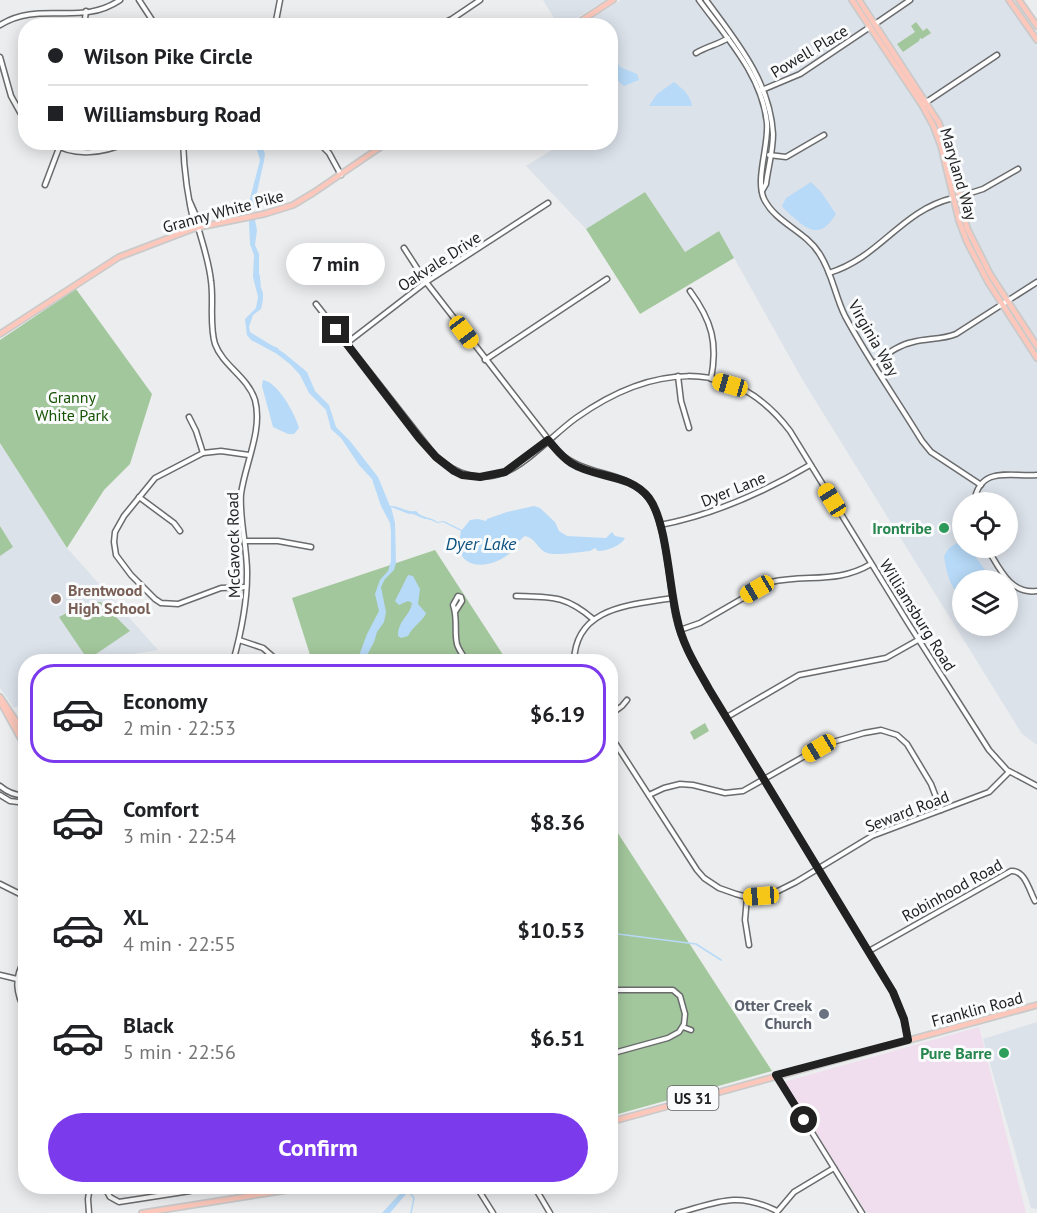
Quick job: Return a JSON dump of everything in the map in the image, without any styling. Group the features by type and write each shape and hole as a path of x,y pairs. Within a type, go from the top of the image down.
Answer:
{"main road":[{"path":"585,18 613,0"},
{"name":"Maryland Way","path":"852,0 872,25 939,123 947,145 956,198 973,249 1037,358"},
{"name":"Maryland Way","path":"859,0 872,25"},
{"path":"1009,0 1037,40"},
{"path":"1019,0 1037,26"},
{"name":"Granny White Pike","path":"0,334 120,257 198,227 264,214 303,200 377,150"},
{"name":"Maryland Way","path":"1005,302 1037,347"},
{"path":"1029,346 1037,347"},
{"path":"0,699 18,725"},
{"path":"0,699 18,733"},
{"name":"Franklin Road","path":"618,1120 1037,1005"},
{"path":"142,1213 266,1194"}],"street":[{"path":"62,7 86,10 106,8 120,0"},
{"path":"139,0 151,18"},
{"path":"277,18 280,0"},
{"path":"453,18 480,0"},
{"name":"Virginia Way","path":"699,0 754,70 761,91 766,121 768,155 760,184 770,209 815,247 829,273 845,315 931,452 981,485"},
{"name":"Virginia Way","path":"706,0 729,37"},
{"name":"Powell Place","path":"761,91 800,74 910,0"},
{"path":"0,25 21,10"},
{"path":"85,18 86,10"},
{"path":"696,53 717,45 729,37"},
{"path":"924,104 997,55"},
{"path":"0,57 18,108"},
{"path":"768,155 786,157 824,135"},
{"path":"45,185 58,150"},
{"path":"72,150 92,153 111,150"},
{"name":"McGavock Road","path":"183,150 190,201 211,281 213,335 216,347 222,357 241,376 255,400 257,417 256,433 241,496 245,541 246,601 235,654"},
{"path":"326,150 341,175"},
{"path":"829,273 861,260 919,211 938,202 983,189 1018,169"},
{"name":"Oakvale Drive","path":"346,343 426,282 548,203"},
{"path":"404,248 426,282 548,440 570,462 593,472 627,481 639,488 656,508 680,630 696,667 869,951 898,1003 908,1040"},
{"path":"485,360 607,279"},
{"path":"874,363 915,341 945,338 956,334 1037,282"},
{"path":"690,291 710,323 714,339 714,365 711,380"},
{"name":"Williamsburg Road","path":"316,304 436,457 462,475 489,476 505,472 576,418 626,389 648,381 678,376 711,380 739,387 771,410 789,430 918,640 989,750 1009,772 1037,786"},
{"path":"678,376 681,401 689,428"},
{"path":"189,417 203,453"},
{"path":"246,587 228,587 178,604 161,603 154,599 131,575 116,555 114,548 115,532 155,478 203,453 221,451 249,455"},
{"name":"Dyer Lane","path":"660,525 701,515 768,489 810,465"},
{"path":"978,492 988,477 998,474 1037,475"},
{"path":"139,497 174,523 180,531"},
{"path":"245,541 278,541 311,547"},
{"path":"994,558 1012,585 1023,591 1037,591"},
{"path":"680,630 700,623 771,582 783,579 844,576 871,564"},
{"path":"516,596 563,599 579,607 593,619"},
{"path":"576,654 580,635 593,619 618,608 673,598"},
{"path":"455,612 458,647 463,654"},
{"path":"239,640 263,648 270,654"},
{"path":"727,717 799,675 886,658 918,640"},
{"path":"618,709 627,700"},
{"path":"649,795 680,784 725,793 752,788 826,744 873,730 884,730 897,735 907,744 932,784 941,810"},
{"name":"Seward Road","path":"618,747 704,878 719,888 747,897 776,892 872,836 989,792 1009,772"},
{"path":"0,786 18,795"},
{"path":"0,795 10,801 18,802"},
{"name":"Robinhood Road","path":"869,951 1011,871 1016,870 1021,874 1035,901"},
{"path":"0,884 18,893"},
{"path":"747,897 745,920 749,945"},
{"path":"0,975 17,979 18,996"},
{"path":"618,990 666,989 675,991 680,996 685,1017 683,1027 671,1037 618,1052"},
{"path":"683,1027 691,1030"},
{"path":"776,1075 862,1213"},
{"path":"678,1213 736,1199 759,1202 777,1212 794,1192 834,1168"},
{"path":"88,1194 89,1213"},
{"path":"108,1194 119,1202 171,1194"},
{"path":"481,1194 493,1213"},
{"path":"539,1194 550,1213"}],"shaded area":[{"path":"543,0 605,0 576,18 554,18"},
{"path":"621,0 1005,0 1037,46 1037,745 1022,734 961,636 1018,636 1018,570 952,570 952,621 802,379 719,231 685,252 645,192 586,229 526,166 552,150 618,150 618,18 593,18"},
{"name":"Brentwood High School","path":"0,443 67,548 158,650 132,654 18,654 18,706 14,708 0,688"},
{"path":"1037,1022 1037,1209 1031,1208 983,1039"},
{"path":"979,1027 1026,1213 867,1213 784,1082"}],"green space":[{"path":"916,22 923,31 927,28 931,33 920,38 903,52 897,44 915,32 911,26"},
{"path":"645,192 685,252 719,231 734,258 640,314 586,229"},
{"name":"Granny White Park","path":"76,289 152,394 130,464 104,490 67,548 0,443 0,340"},
{"path":"0,526 13,547 0,556"},
{"path":"435,550 502,654 310,654 292,598"},
{"path":"101,602 130,631 96,654 84,654 59,617 84,604"},
{"path":"705,723 709,731 694,740 690,732"},
{"path":"618,833 772,1071 618,1114"}],"water":[{"path":"618,63 620,67 637,74 639,80 624,86 618,80"},
{"path":"674,82 688,96 692,106 649,106 657,94"},
{"name":"Dyer Lake","path":"257,150 264,150 264,161 253,210 257,230 255,245 259,254 259,282 263,300 261,309 253,315 249,327 250,332 284,353 307,372 315,391 329,405 336,427 378,477 390,506 416,511 437,522 444,521 462,530 470,520 486,521 507,512 534,506 540,508 555,522 559,531 567,536 606,538 612,532 615,536 625,538 621,543 602,551 595,548 590,551 551,554 525,536 503,558 478,565 466,560 458,549 461,531 443,522 437,523 415,513 409,514 391,507 395,523 396,563 394,570 381,587 386,612 384,622 368,654 360,654 379,611 375,594 391,561 390,523 381,506 372,479 359,465 341,438 331,429 326,410 309,393 300,375 277,354 251,340 247,335 245,319 256,308 258,297 253,277 254,255 250,244 249,223 250,199 260,160"},
{"path":"811,182 836,214 829,224 816,230 800,223 782,206 786,198"},
{"path":"263,380 269,382 280,392 290,407 299,428 294,434 288,434 273,427 262,386"},
{"path":"952,546 952,558 976,558 985,570 952,570 952,584 944,556"},
{"path":"408,575 413,576 420,589 418,604 426,613 408,636 401,638 398,636 400,626 412,603 408,601 399,605 395,601"},
{"path":"400,1194 406,1194 390,1213 382,1213"}],"waterway":[{"path":"259,275 260,285"},
{"path":"269,345 278,349"},
{"path":"407,511 425,518"},
{"path":"618,934 696,944 721,960"},
{"path":"411,1194 414,1198 411,1213"}],"place":[{"name":"Irontribe","path":"944,528"},
{"name":"Brentwood High School","path":"56,599"},
{"name":"Otter Creek Church","path":"824,1014"},
{"name":"Pure Barre","path":"1004,1053"}],"route":[{"path":"336,330 419,438 436,457 454,471 462,475 480,477 505,472 548,440 570,462 593,472 627,481 639,488 656,508 676,618 688,651 893,992 904,1019 908,1040 776,1075 804,1120"}]}
